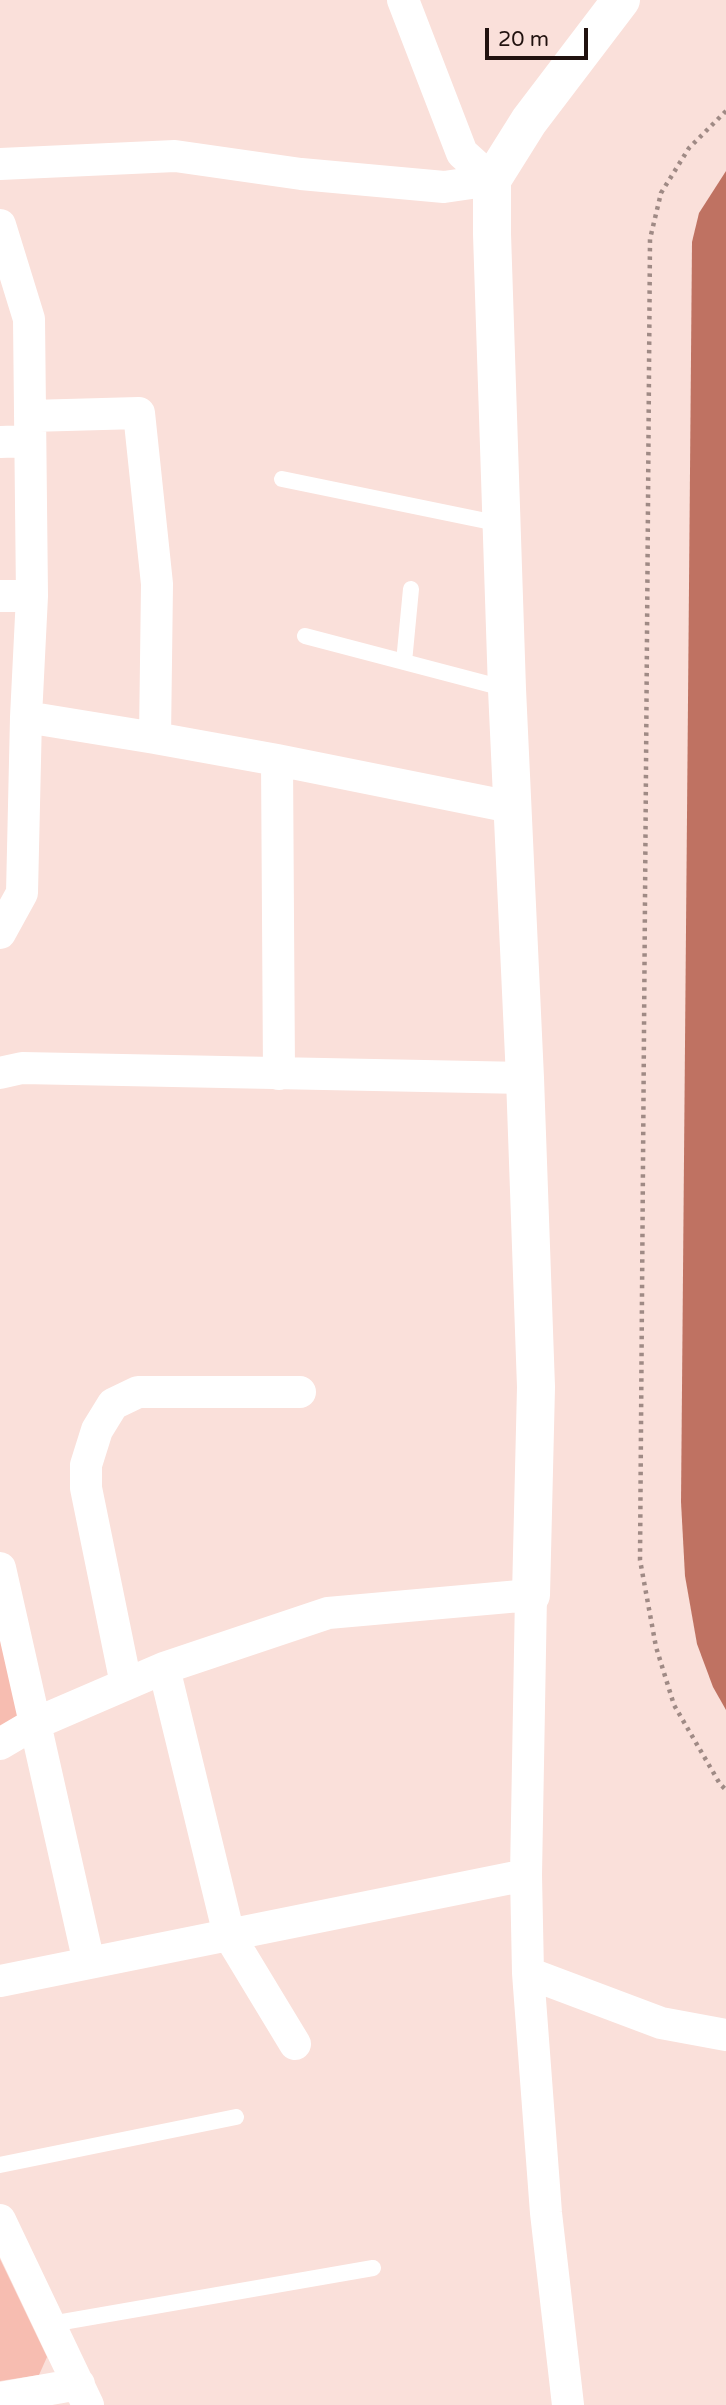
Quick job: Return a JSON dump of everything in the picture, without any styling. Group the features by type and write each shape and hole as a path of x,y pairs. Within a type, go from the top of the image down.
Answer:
{"street":[{"path":"403,0 462,153 492,180"},
{"path":"568,2405 546,2213 528,1973 526,1875 536,1387 525,1078 511,807 492,180 529,121 621,0"},
{"path":"0,164 175,156 300,174 444,187 492,180"},
{"path":"0,225 9,277 29,319 20,433 32,596 26,718 13,752 22,893 2,925"},
{"path":"20,433 139,413 157,584 155,738"},
{"path":"0,596 32,596"},
{"path":"26,718 278,760 511,807"},
{"path":"278,760 279,1074"},
{"path":"0,1073 22,1068 525,1078"},
{"path":"126,1684 86,1488 86,1465 97,1430 113,1404 138,1392 300,1392"},
{"path":"0,1568 89,1963"},
{"path":"0,1744 34,1724 164,1668 328,1613 531,1595"},
{"path":"164,1668 229,1935 295,2044"},
{"path":"0,1981 526,1875"},
{"path":"528,1973 661,2023 726,2035"},
{"path":"0,2220 83,2395 0,2398"}],"lane":[{"path":"282,478 501,524"},
{"path":"404,662 411,589"},
{"path":"305,636 507,689"},
{"path":"0,2165 236,2117"},
{"path":"51,2324 373,2268"}],"path":[{"path":"726,111 689,148 661,193 650,239 640,1546 640,1560 656,1647 674,1705 726,1790"}],"shaded area":[{"path":"726,171 726,1710 713,1687 697,1644 685,1576 681,1502 692,242 699,213"},
{"path":"0,1626 22,1717 0,1728"},
{"path":"0,2259 47,2357 39,2375 0,2381"}]}
